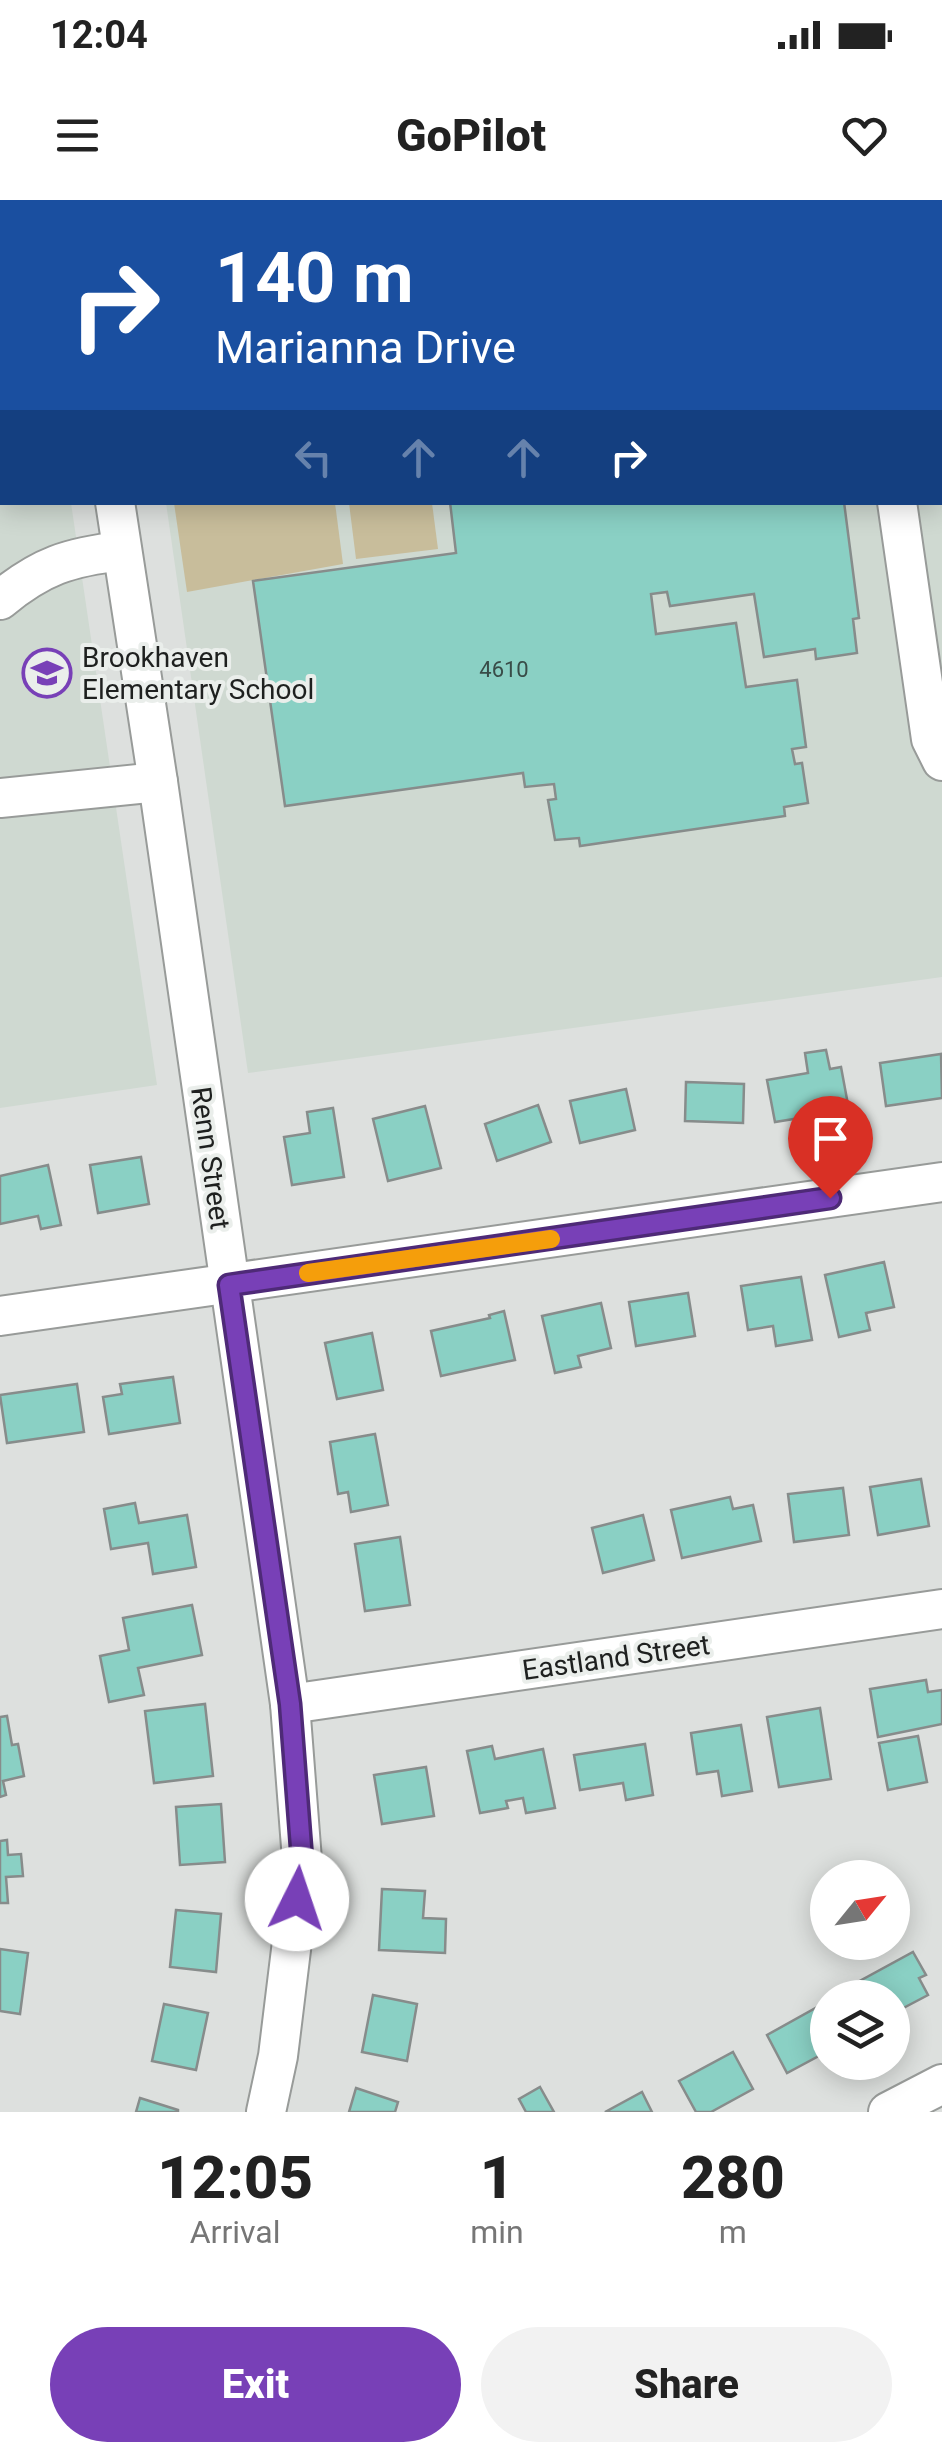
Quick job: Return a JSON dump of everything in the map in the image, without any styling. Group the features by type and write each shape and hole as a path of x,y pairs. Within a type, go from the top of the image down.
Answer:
{"street":[{"name":"Renn Street","path":"115,505 290,1704 302,1860 278,2056 266,2112"},
{"path":"897,505 931,739 942,760"},
{"path":"0,600 45,568 85,556 122,551"},
{"path":"0,798 158,782"},
{"path":"0,1316 942,1182"},
{"name":"Eastland Street","path":"290,1704 942,1609"},
{"path":"888,2112 942,2084"}],"shaded area":[{"name":"Brookhaven Elementary School","path":"0,505 71,505 157,1085 0,1108"},
{"path":"166,505 942,505 942,977 248,1073"},
{"path":"174,505 335,505 343,564 187,592"},
{"path":"349,505 432,505 438,549 356,559"}],"building":[{"path":"450,505 844,505 859,618 853,619 857,653 816,659 815,649 764,657 754,594 670,606 667,592 651,594 656,634 736,623 746,687 797,680 806,747 792,749 795,764 802,763 808,803 784,807 785,816 580,846 579,838 555,840 548,800 556,799 554,784 525,787 523,773 285,806 253,581 456,553"},
{"path":"826,1050 830,1069 841,1067 849,1110 775,1122 767,1080 808,1073 805,1053"},
{"path":"941,1054 942,1098 886,1106 880,1063"},
{"path":"686,1082 744,1084 743,1123 685,1121"},
{"path":"626,1089 635,1130 580,1143 570,1101"},
{"path":"538,1105 551,1142 497,1161 485,1124"},
{"path":"425,1106 441,1168 388,1181 373,1119"},
{"path":"333,1108 344,1177 292,1185 284,1137 310,1133 307,1112"},
{"path":"141,1157 149,1204 98,1213 90,1165"},
{"path":"48,1165 61,1225 41,1229 38,1216 0,1224 0,1176"},
{"path":"884,1262 894,1307 866,1313 870,1330 839,1337 825,1275"},
{"path":"801,1277 812,1340 776,1346 773,1326 748,1330 741,1286"},
{"path":"688,1293 695,1336 636,1346 629,1302"},
{"path":"601,1303 611,1348 578,1356 581,1367 555,1373 542,1316"},
{"path":"504,1311 515,1360 441,1376 431,1331 490,1318 489,1315"},
{"path":"372,1333 383,1390 337,1399 325,1343"},
{"path":"173,1377 180,1423 109,1434 103,1397 122,1394 120,1384"},
{"path":"77,1384 84,1432 7,1443 0,1395"},
{"path":"375,1434 388,1505 351,1512 348,1492 338,1494 330,1442"},
{"path":"921,1479 929,1526 878,1535 870,1487"},
{"path":"843,1488 849,1535 794,1542 788,1494"},
{"path":"730,1497 733,1509 753,1505 761,1541 682,1558 671,1510"},
{"path":"135,1503 139,1523 187,1515 196,1567 153,1574 148,1543 111,1549 104,1509"},
{"path":"643,1515 654,1560 603,1573 592,1528"},
{"path":"400,1537 410,1605 365,1611 355,1544"},
{"path":"192,1605 202,1655 138,1668 144,1695 109,1702 100,1656 129,1650 123,1618"},
{"path":"926,1680 928,1692 942,1690 942,1724 878,1737 870,1689"},
{"path":"205,1704 213,1776 154,1783 145,1711"},
{"path":"820,1708 831,1779 779,1787 767,1717"},
{"path":"7,1716 12,1745 18,1744 24,1776 3,1781 6,1795 0,1797 0,1717"},
{"path":"741,1725 752,1791 722,1796 718,1771 697,1774 691,1733"},
{"path":"918,1736 927,1782 888,1790 879,1743"},
{"path":"645,1744 653,1795 626,1800 623,1783 580,1790 574,1755"},
{"path":"492,1746 495,1759 543,1749 555,1808 526,1813 523,1798 506,1801 508,1808 480,1813 467,1751"},
{"path":"426,1767 434,1816 382,1824 374,1775"},
{"path":"221,1804 225,1862 180,1865 176,1807"},
{"path":"7,1840 8,1855 21,1854 23,1876 6,1877 8,1903 0,1903 0,1841"},
{"path":"382,1889 425,1891 423,1918 446,1919 445,1953 379,1950"},
{"path":"176,1910 221,1914 216,1972 170,1967"},
{"path":"0,1949 28,1953 20,2014 0,2011"},
{"path":"913,1952 926,1975 919,1978 928,1995 910,2004 910,1980 862,1980 898,1960 910,1960"},
{"path":"373,1995 417,2004 407,2061 362,2052"},
{"path":"164,2004 208,2013 196,2070 152,2061"},
{"path":"810,2011 810,2061 787,2073 767,2035"},
{"path":"733,2052 753,2089 711,2112 696,2112 679,2081"},
{"path":"540,2087 554,2112 526,2112 519,2099"},
{"path":"356,2088 398,2102 395,2112 349,2112"},
{"path":"642,2092 652,2112 605,2112"},
{"path":"140,2098 178,2110 178,2112 136,2112"}],"slow traffic":[{"path":"308,1273 551,1239"}],"place":[{"name":"Brookhaven Elementary School","path":"47,673"}],"route":[{"path":"297,1899 302,1860 290,1704 229,1285 830,1198"}]}
